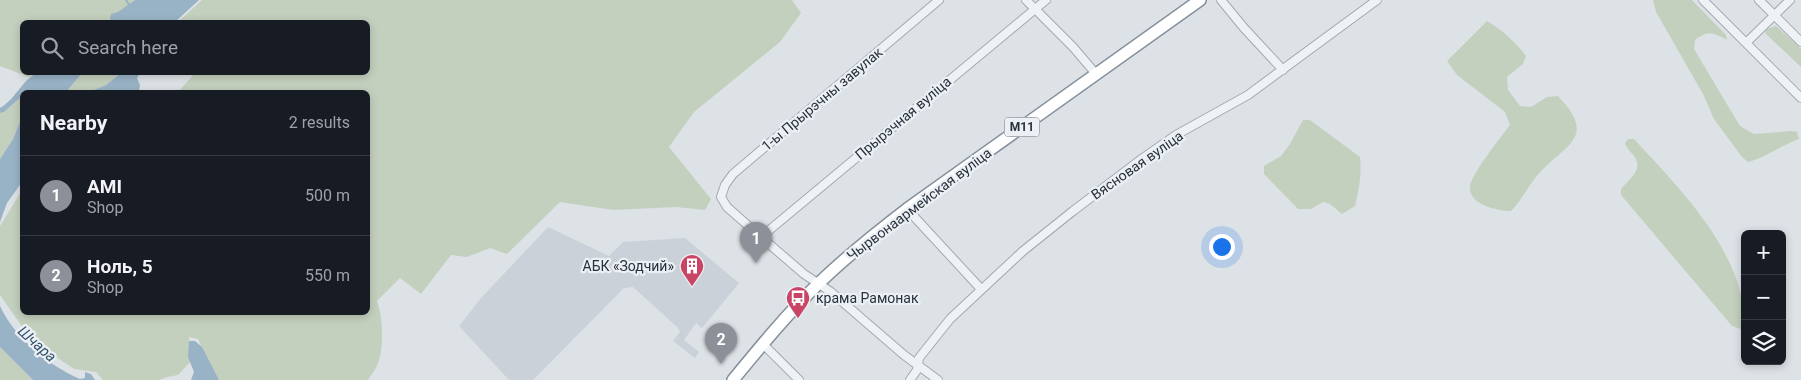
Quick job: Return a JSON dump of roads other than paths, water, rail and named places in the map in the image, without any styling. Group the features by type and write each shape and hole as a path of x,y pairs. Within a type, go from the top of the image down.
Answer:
{"highway":[{"name":"Чырвонаармейская вуліца","path":"733,380 819,283 867,240 907,209 1200,0"}],"street":[{"name":"1-ы Прырэчны завулак","path":"761,237 726,207 722,197 725,184 733,174 939,0"},
{"path":"1026,0 1073,46 1096,74"},
{"name":"Прырэчная вуліца","path":"761,237 1046,0"},
{"path":"1221,0 1283,70"},
{"name":"Вясновая вуліца","path":"910,380 917,370 918,361 950,319 1023,251 1143,158 1176,135 1248,95 1377,0"},
{"path":"1703,0 1801,98"},
{"path":"1759,0 1801,42"},
{"path":"1746,43 1790,0"},
{"path":"907,209 981,289"},
{"path":"761,237 804,274 819,283 918,361 938,380"},
{"path":"763,344 799,380"}],"water":[{"path":"135,0 199,0 177,20 111,20 111,14 118,12"},
{"path":"80,75 68,90 20,90 20,98 4,112 0,113 0,108 10,100 31,76"},
{"path":"118,75 139,75 137,78 140,85 139,90 94,90 106,85"},
{"path":"20,122 20,185 7,203 0,222 0,159 13,139"},
{"path":"0,306 14,329 45,358 80,379 85,378 85,372 91,374 95,380 33,380 0,347"},
{"path":"189,341 195,341 202,347 219,380 191,380 194,372 188,357"}],"waterway":[{"path":"126,0 130,6"}],"place":[{"name":"AMI","path":"756,263"},
{"name":"АБК «Зодчий»","path":"692,287"},
{"name":"крама Рамонак","path":"798,319"},
{"name":"Ноль, 5","path":"721,364"}],"water label":[{"name":"Шчара","path":"37,344"}]}
